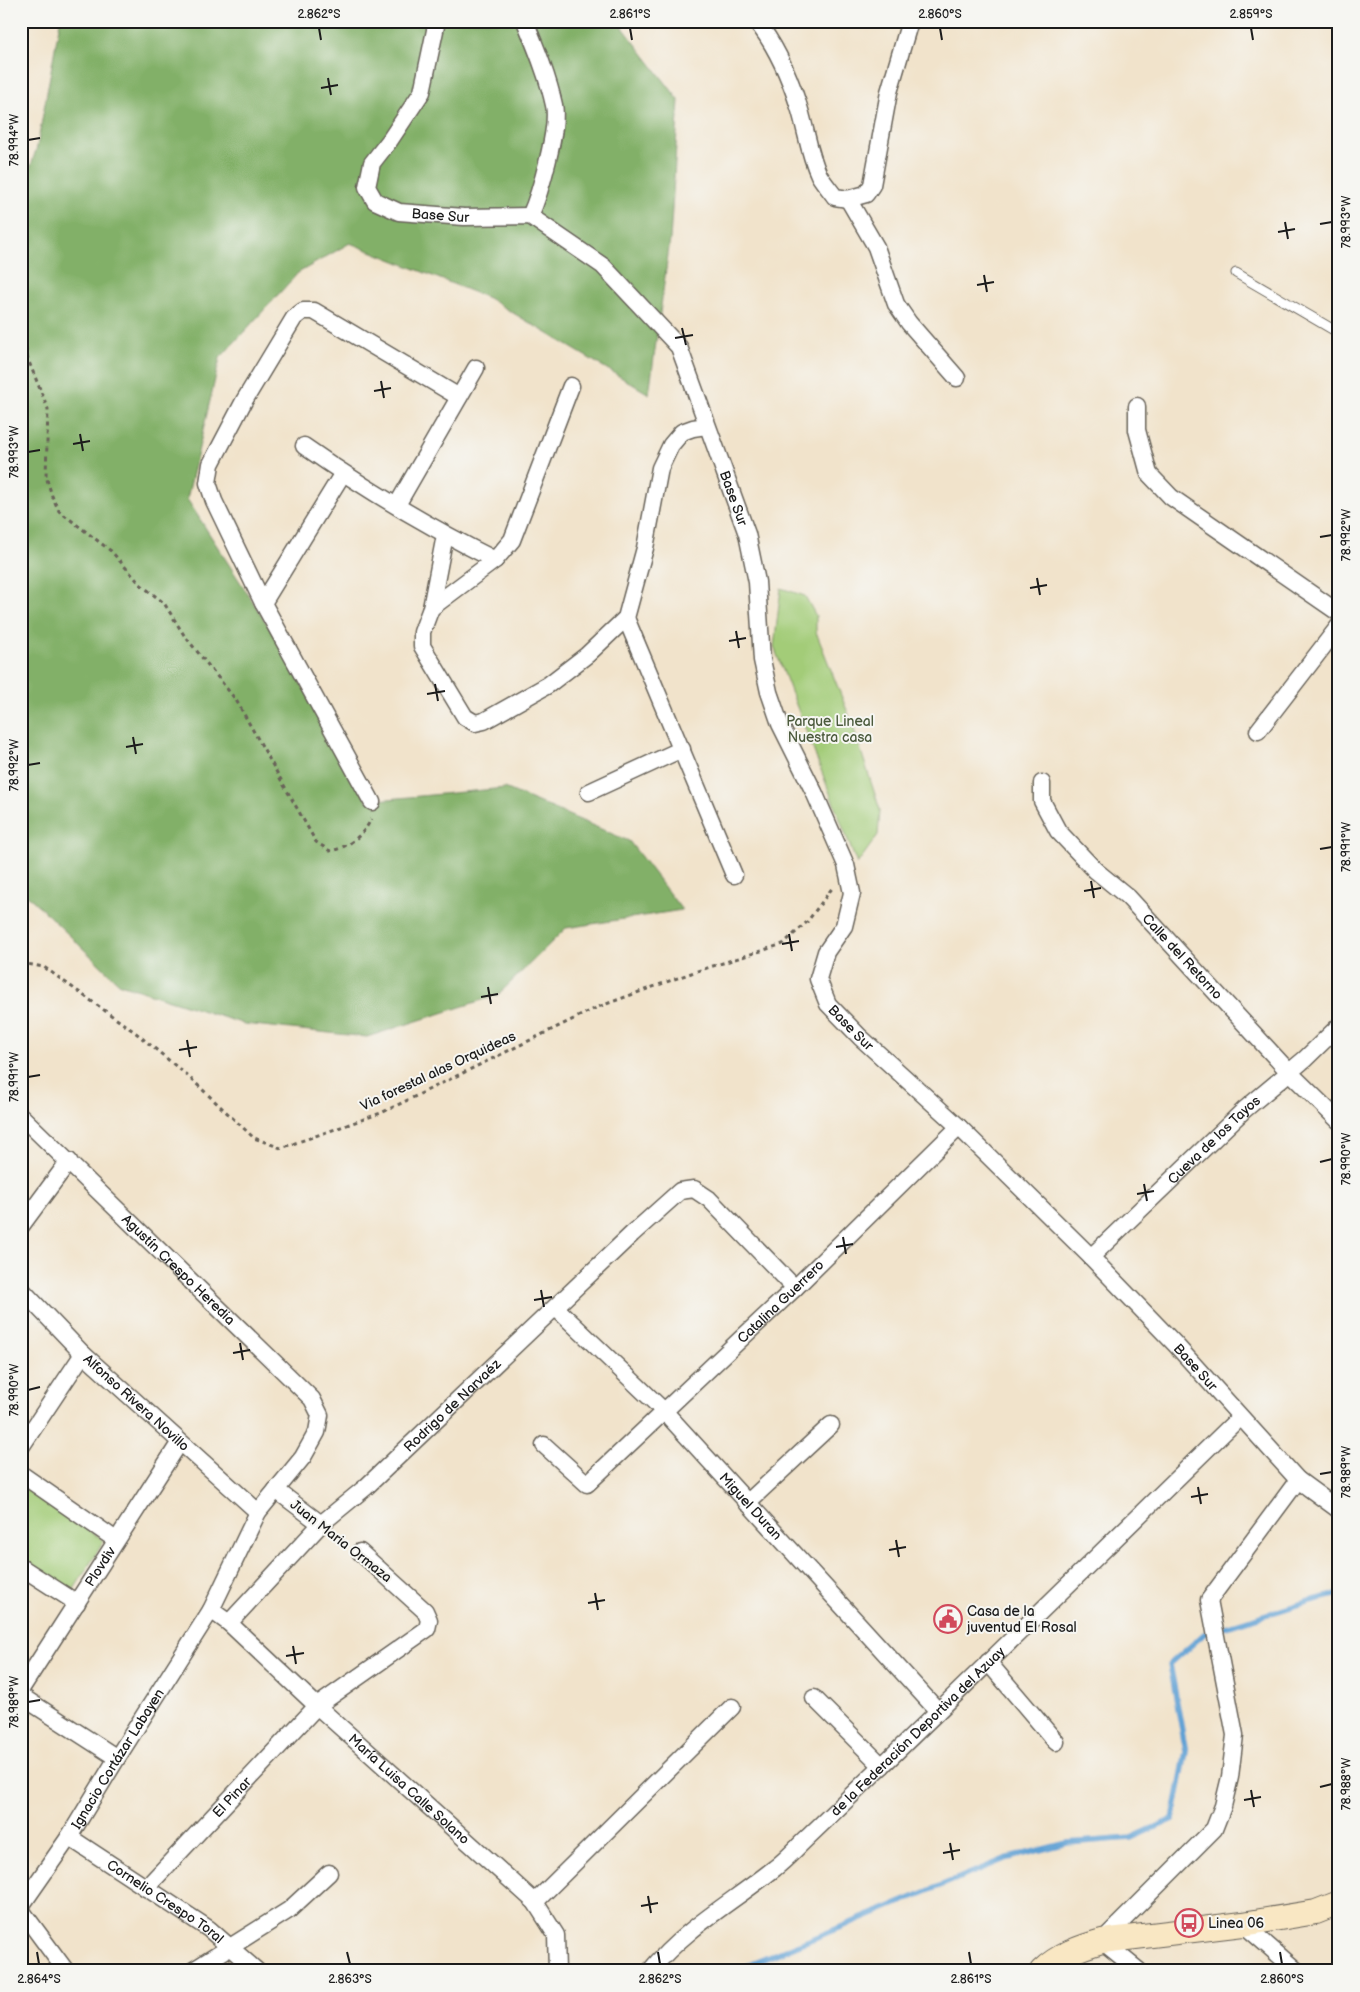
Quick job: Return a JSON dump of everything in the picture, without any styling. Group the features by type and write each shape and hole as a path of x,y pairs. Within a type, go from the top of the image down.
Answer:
{"street":[{"name":"Base Sur","path":"437,21 422,92 372,163 367,186 375,201 399,212 464,217 530,216 603,266 679,347 706,426 747,534 757,582 762,660 769,692 780,724 814,792 846,865 852,893 844,926 826,952 818,979 828,1004 860,1037 959,1127 1091,1257 1176,1344 1298,1480 1339,1510"},
{"path":"525,21 555,106 552,140 538,197 530,216"},
{"path":"756,21 764,30 784,68 798,104 807,141 819,176 835,197 848,199 866,194 872,185 888,92 910,21"},
{"path":"848,199 876,247 896,304 909,323 957,378"},
{"path":"372,802 263,603 214,500 208,483 211,464 244,401 294,318 303,312 314,311 458,397"},
{"path":"397,505 476,368"},
{"path":"431,608 495,560 512,540 571,386"},
{"path":"1138,406 1137,430 1149,474 1171,497 1339,613"},
{"path":"445,535 431,608 422,632 422,646 465,717 475,723 484,721 548,685 587,655 626,618 645,548 660,468 671,445 682,432 706,426"},
{"path":"304,446 343,473 445,535 495,560"},
{"path":"263,603 343,473"},
{"path":"626,618 734,875"},
{"path":"1258,730 1339,626"},
{"path":"589,792 682,749"},
{"name":"Calle del Retorno","path":"1042,783 1042,801 1058,831 1095,870 1128,897 1289,1072 1339,1121"},
{"name":"Cueva de los Tayos","path":"1091,1257 1244,1110 1339,1026"},
{"name":"Agustín Crespo Heredia","path":"21,1116 312,1398 320,1415 317,1432"},
{"name":"Catalina Guerrero","path":"544,1445 587,1484 795,1288 959,1127"},
{"path":"21,1226 69,1161"},
{"name":"Rodrigo de Narvaéz","path":"229,1623 321,1524 366,1487 632,1234 680,1191 694,1189 709,1199 795,1288"},
{"name":"Alfonso Rivera Novillo","path":"21,1289 83,1354 258,1512"},
{"name":"Miguel Duran","path":"556,1308 664,1411 938,1711"},
{"path":"21,1447 83,1354"},
{"name":"de la Federación Deportiva del Azuay","path":"650,1971 661,1957 699,1922 776,1867 911,1739 1240,1417"},
{"path":"747,1503 831,1425"},
{"name":"Ignacio Cortázar Labayen","path":"21,1906 69,1838 117,1758 211,1610 258,1512 303,1457 317,1432"},
{"name":"Plovdiv","path":"21,1688 180,1442"},
{"path":"21,1474 116,1540"},
{"path":"1102,1941 1214,1829 1230,1777 1234,1735 1209,1600 1298,1480"},
{"name":"Juan Maria Ormaza","path":"276,1490 321,1524"},
{"name":"Juan Maria Ormaza","path":"317,1706 427,1628 429,1620 425,1611 360,1552"},
{"path":"21,1567 77,1603"},
{"path":"211,1610 229,1623"},
{"name":"María Luisa Calle Solano","path":"229,1623 317,1706 535,1902 556,1935 557,1971"},
{"path":"988,1662 1056,1742"},
{"path":"21,1696 117,1758"},
{"path":"814,1698 882,1766"},
{"name":"El Pinar","path":"146,1888 317,1706"},
{"path":"535,1902 732,1707"},
{"name":"Cornelio Crespo Toral","path":"69,1838 209,1929 257,1971"},
{"path":"192,1971 232,1948 289,1910 329,1873"},
{"path":"1042,1971 1048,1965 1081,1947 1102,1941 1243,1924 1316,1912 1339,1903"},
{"path":"21,1910 66,1971"},
{"path":"1243,1924 1297,1971"},
{"path":"1102,1941 1139,1971"}],"lane":[{"path":"1236,272 1339,333"}],"path":[{"path":"21,316 27,357 48,409 46,476 59,511 111,551 140,584 164,603 184,634 236,700 316,842 330,851 340,849 367,828 373,814 372,802"},
{"name":"Via forestal alas Orquideas","path":"21,963 44,967 52,972 136,1033 189,1078 254,1138 281,1148 381,1113 598,1007 694,972 783,944 808,922 846,865"},
{"name":"Juan Maria Ormaza","path":"321,1524 360,1552"}],"green space":[{"path":"60,21 618,21 679,100 670,240 649,394 488,298 350,243 298,273 220,358 187,499 276,638 367,801 505,788 629,841 682,910 566,928 498,995 367,1037 244,1024 120,984 21,889 21,195 37,147"},
{"name":"Parque Lineal Nuestra casa","path":"781,588 805,596 816,616 816,632 852,723 880,810 878,835 857,864 774,647"},
{"path":"21,1484 104,1541 71,1594 21,1562"}],"waterway":[{"path":"740,1971 742,1968 1005,1859 1067,1843 1131,1838 1173,1819 1186,1752 1170,1664 1204,1634 1310,1601 1339,1594"}],"place":[{"name":"Casa de la juventud El Rosal","path":"948,1619"},
{"name":"Linea 06","path":"1189,1923"}]}
